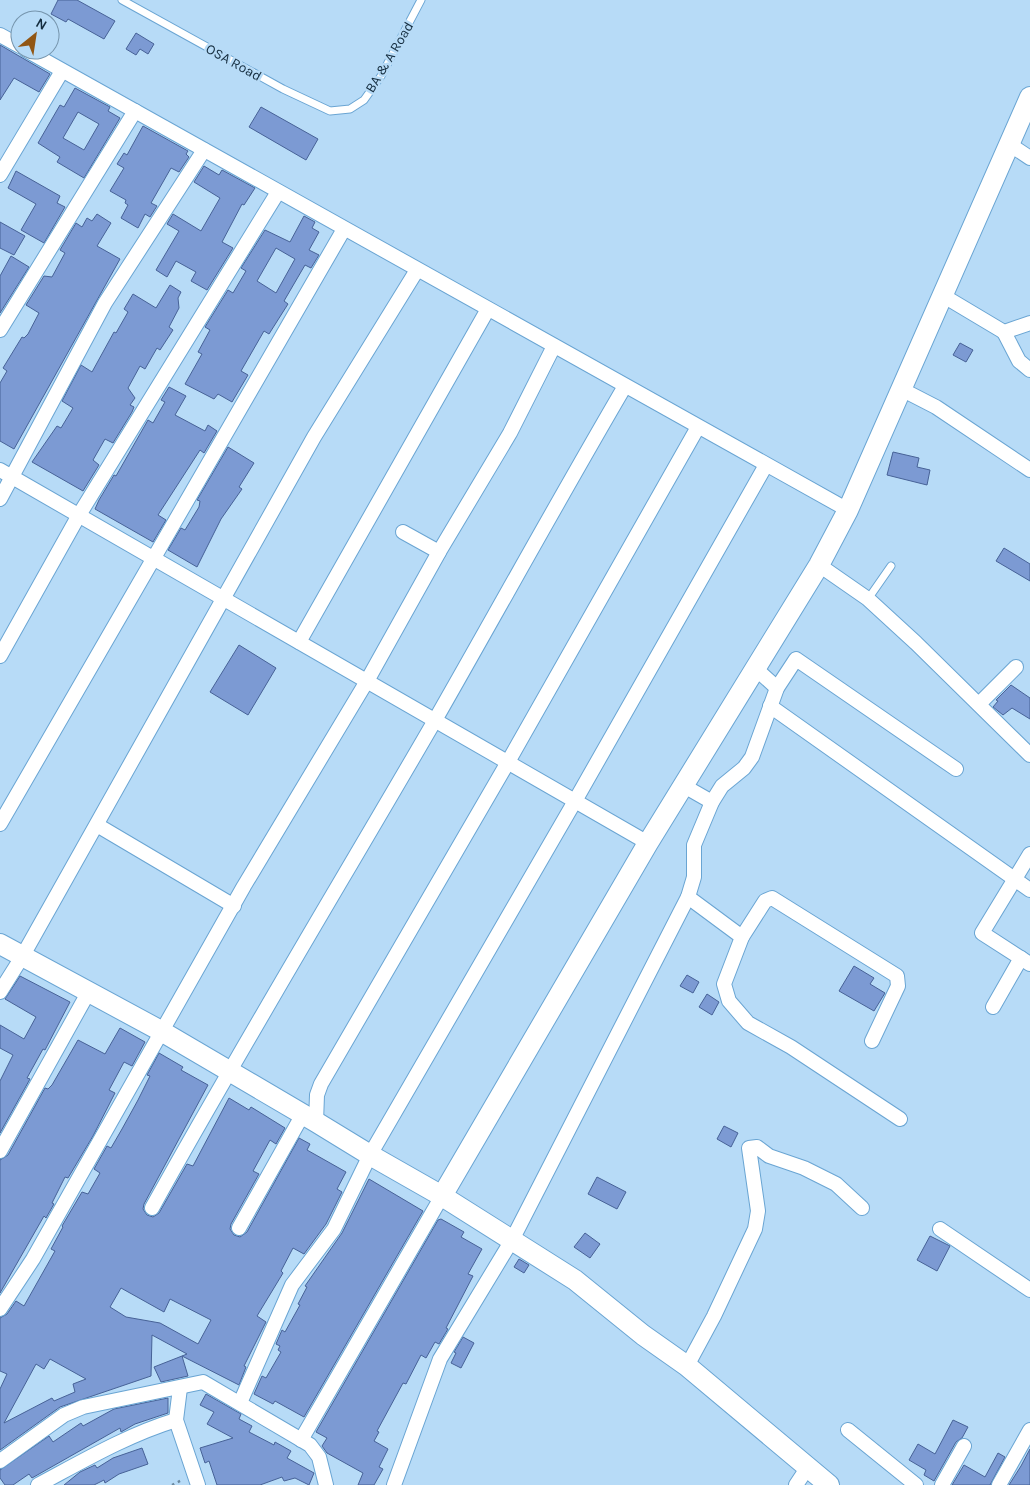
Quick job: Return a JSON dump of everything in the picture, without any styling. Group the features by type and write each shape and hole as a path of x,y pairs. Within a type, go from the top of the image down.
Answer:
{"street":[{"path":"43,60 848,510"},
{"path":"0,175 62,71"},
{"path":"301,1440 648,843 818,565 848,510 1030,96"},
{"path":"0,330 135,111"},
{"path":"1008,144 1030,158"},
{"path":"0,499 77,352 105,303 204,150"},
{"path":"0,656 78,515 278,192"},
{"path":"0,824 344,229"},
{"path":"0,992 97,825 314,437 417,270"},
{"path":"942,295 1004,332 1019,361 1030,370"},
{"path":"299,642 488,310"},
{"path":"1004,332 1030,323"},
{"path":"0,1310 33,1258 161,1031 510,433 554,346"},
{"path":"152,1208 228,1071 435,720 533,544 625,386"},
{"path":"901,389 936,407 1030,470"},
{"path":"239,1228 310,1118 321,1084 508,762 698,427"},
{"path":"240,1403 292,1285 334,1229 370,1155 575,801 766,464"},
{"path":"0,470 648,843"},
{"path":"403,532 439,552"},
{"path":"818,565 868,598 1030,755"},
{"path":"394,1485 440,1359 512,1240 688,897 694,877 694,845 712,802 722,786 744,768 752,757 777,688 796,659 956,769"},
{"path":"979,704 1016,667"},
{"path":"755,668 777,688"},
{"path":"770,706 1030,890"},
{"path":"684,786 712,802"},
{"path":"97,825 234,906"},
{"path":"993,1007 1026,961 982,934 1014,877 1030,854"},
{"path":"688,897 742,937"},
{"path":"872,1041 898,986 898,976 772,898 765,901 742,937 724,984 729,1001 748,1023 791,1047 900,1119"},
{"path":"0,944 161,1031 310,1118 442,1196 575,1280 643,1335 687,1366 829,1485"},
{"path":"0,1152 88,993"},
{"path":"687,1366 748,1249 755,1229 758,1211 749,1148 757,1147 769,1156 804,1168 836,1184 862,1208"},
{"path":"754,1176 769,1156"},
{"path":"940,1229 1030,1290"},
{"path":"0,1461 64,1415 83,1406 203,1382 301,1440 316,1451 326,1485"},
{"path":"180,1388 176,1420 198,1485"},
{"path":"38,1485 114,1443 152,1427 176,1420"},
{"path":"848,1430 916,1485"},
{"path":"999,1485 1030,1430"},
{"path":"942,1485 964,1446"},
{"path":"796,1485 808,1467"}],"lane":[{"name":"OSA Road","path":"122,0 311,104 330,111 350,109"},
{"name":"BA & A Road","path":"350,109 364,100 381,76 421,0"},
{"path":"868,598 891,566"}],"building":[{"path":"58,0 77,0 115,21 104,39 68,19 66,22 60,19 60,10 53,10"},
{"path":"136,33 154,44 148,54 140,49 136,55 126,49"},
{"path":"0,45 10,51 10,60 26,60 50,74 39,92 14,78 0,100"},
{"path":"75,88 110,107 108,111 120,118 84,178 57,162 60,157 38,143 60,105 64,107","holes":["78,112 99,124 84,150 63,138"]},
{"path":"261,107 318,139 306,160 249,127"},
{"path":"143,126 188,151 186,154 189,157 179,172 171,168 151,203 157,206 150,217 145,214 138,228 121,218 128,205 125,203 126,200 110,191 124,168 117,164 124,153 127,155"},
{"path":"204,166 219,175 222,170 255,188 244,205 242,204 222,242 233,248 207,290 191,281 196,272 176,261 167,277 156,270 179,231 167,224 173,214 201,231 220,198 194,182"},
{"path":"16,171 60,196 57,203 65,207 44,243 21,230 36,204 8,188"},
{"path":"97,214 111,223 97,246 120,259 14,449 0,441 0,383 7,371 3,368 22,337 24,338 28,334 39,313 26,305 44,276 52,277 65,253 60,250 76,223 82,227 87,218 92,221"},
{"path":"304,216 315,222 312,228 319,232 309,250 319,255 311,268 305,265 284,301 288,304 269,334 264,331 241,371 248,375 232,402 218,394 214,399 185,384 202,354 198,352 210,330 205,327 228,290 233,293 246,271 241,268 265,230 290,242","holes":["276,248 295,259 276,293 257,281"]},
{"path":"0,222 25,236 14,255 0,248"},
{"path":"11,256 29,267 0,313 0,276"},
{"path":"170,285 181,292 178,298 179,308 169,327 173,330 160,350 157,348 145,369 140,366 128,388 135,398 130,405 134,407 132,412 113,443 105,439 93,460 99,465 83,491 32,462 57,426 61,428 73,408 62,401 81,365 92,372 114,332 116,333 128,312 124,309 133,294 156,308"},
{"path":"960,343 973,350 966,362 953,355"},
{"path":"169,387 186,396 175,415 205,431 208,425 217,431 204,453 200,450 158,515 166,520 153,542 95,509 148,420 153,423 165,402 161,400"},
{"path":"228,447 254,463 239,487 242,489 221,519 197,567 168,550 181,528 185,530 199,507 200,501 197,500"},
{"path":"893,452 919,458 917,467 930,470 927,485 887,475"},
{"path":"1004,548 1030,564 1030,581 996,561"},
{"path":"239,645 276,668 248,715 210,692"},
{"path":"1011,685 1030,698 1030,719 1012,708 1003,715 993,707 998,701 996,700"},
{"path":"854,966 874,978 870,984 885,993 874,1011 839,991"},
{"path":"687,975 699,982 693,993 680,986"},
{"path":"20,976 70,1002 45,1050 43,1049 27,1078 30,1079 0,1133 0,1081 13,1055 0,1048 0,1025 24,1039 36,1017 5,999"},
{"path":"707,994 719,1002 712,1015 699,1007"},
{"path":"120,1028 145,1042 132,1066 124,1062 109,1090 115,1093 93,1136 68,1178 65,1177 52,1203 54,1204 46,1218 44,1216 0,1293 0,1160 8,1155 45,1088 48,1089 52,1085 78,1040 105,1054"},
{"path":"159,1053 183,1067 181,1070 208,1085 144,1204 143,1209 147,1215 153,1217 159,1213 187,1164 193,1166 229,1098 249,1110 251,1107 285,1128 276,1144 270,1140 253,1171 259,1174 231,1224 230,1229 234,1235 240,1237 247,1232 299,1138 310,1144 307,1150 346,1172 337,1189 342,1192 326,1224 304,1254 293,1248 281,1271 283,1273 257,1316 266,1322 244,1366 246,1367 239,1385 182,1356 187,1354 152,1335 151,1376 60,1407 0,1450 0,1389 7,1374 0,1371 0,1318 7,1314 16,1301 24,1306 55,1251 51,1249 62,1226 82,1192 88,1194 100,1173 94,1169 107,1146 111,1148 122,1129 150,1076 147,1075","holes":["121,1288 164,1312 170,1299 211,1320 198,1344 160,1323 126,1317 110,1307","50,1359 86,1379 73,1384 75,1392 54,1401 52,1398 4,1423 36,1364 44,1369"]},
{"path":"724,1126 738,1133 731,1147 717,1139"},
{"path":"597,1177 626,1192 617,1209 588,1194"},
{"path":"369,1179 423,1211 304,1417 275,1401 273,1404 254,1394 262,1376 266,1378 281,1352 278,1350 280,1346 276,1344 282,1330 285,1332 300,1305 298,1304 307,1287 305,1286 342,1233"},
{"path":"441,1219 464,1232 461,1237 482,1249 468,1274 473,1276 446,1328 448,1329 439,1344 435,1342 426,1358 421,1355 406,1384 403,1383 377,1431 379,1432 374,1441 388,1449 379,1467 383,1469 374,1485 358,1485 363,1473 327,1453 322,1446 327,1438 316,1432 438,1220"},
{"path":"585,1233 600,1244 590,1258 574,1247"},
{"path":"930,1236 950,1246 937,1271 917,1260"},
{"path":"519,1259 529,1265 524,1273 514,1267"},
{"path":"463,1337 474,1343 461,1368 451,1363 456,1353 454,1352"},
{"path":"182,1356 188,1376 161,1382 154,1367"},
{"path":"206,1394 241,1414 239,1419 252,1426 249,1432 274,1445 275,1442 291,1451 287,1458 314,1473 309,1485 295,1478 284,1481 282,1477 260,1485 217,1485 209,1461 205,1463 200,1448 233,1438 207,1424 214,1412 200,1405"},
{"path":"168,1398 168,1413 135,1424 121,1432 120,1428 32,1478 29,1474 13,1485 5,1485 0,1478 0,1470 49,1436 53,1442 81,1423 83,1426 114,1409"},
{"path":"953,1420 968,1427 962,1438 956,1442 934,1481 924,1475 926,1470 909,1460 918,1444 935,1454"},
{"path":"142,1448 148,1464 119,1474 105,1483 104,1480 94,1485 64,1485 80,1472 95,1465 97,1468 113,1458"},
{"path":"1030,1449 1030,1485 1009,1485 1021,1466"},
{"path":"998,1453 1005,1457 990,1485 952,1485 964,1465 985,1477"}]}
